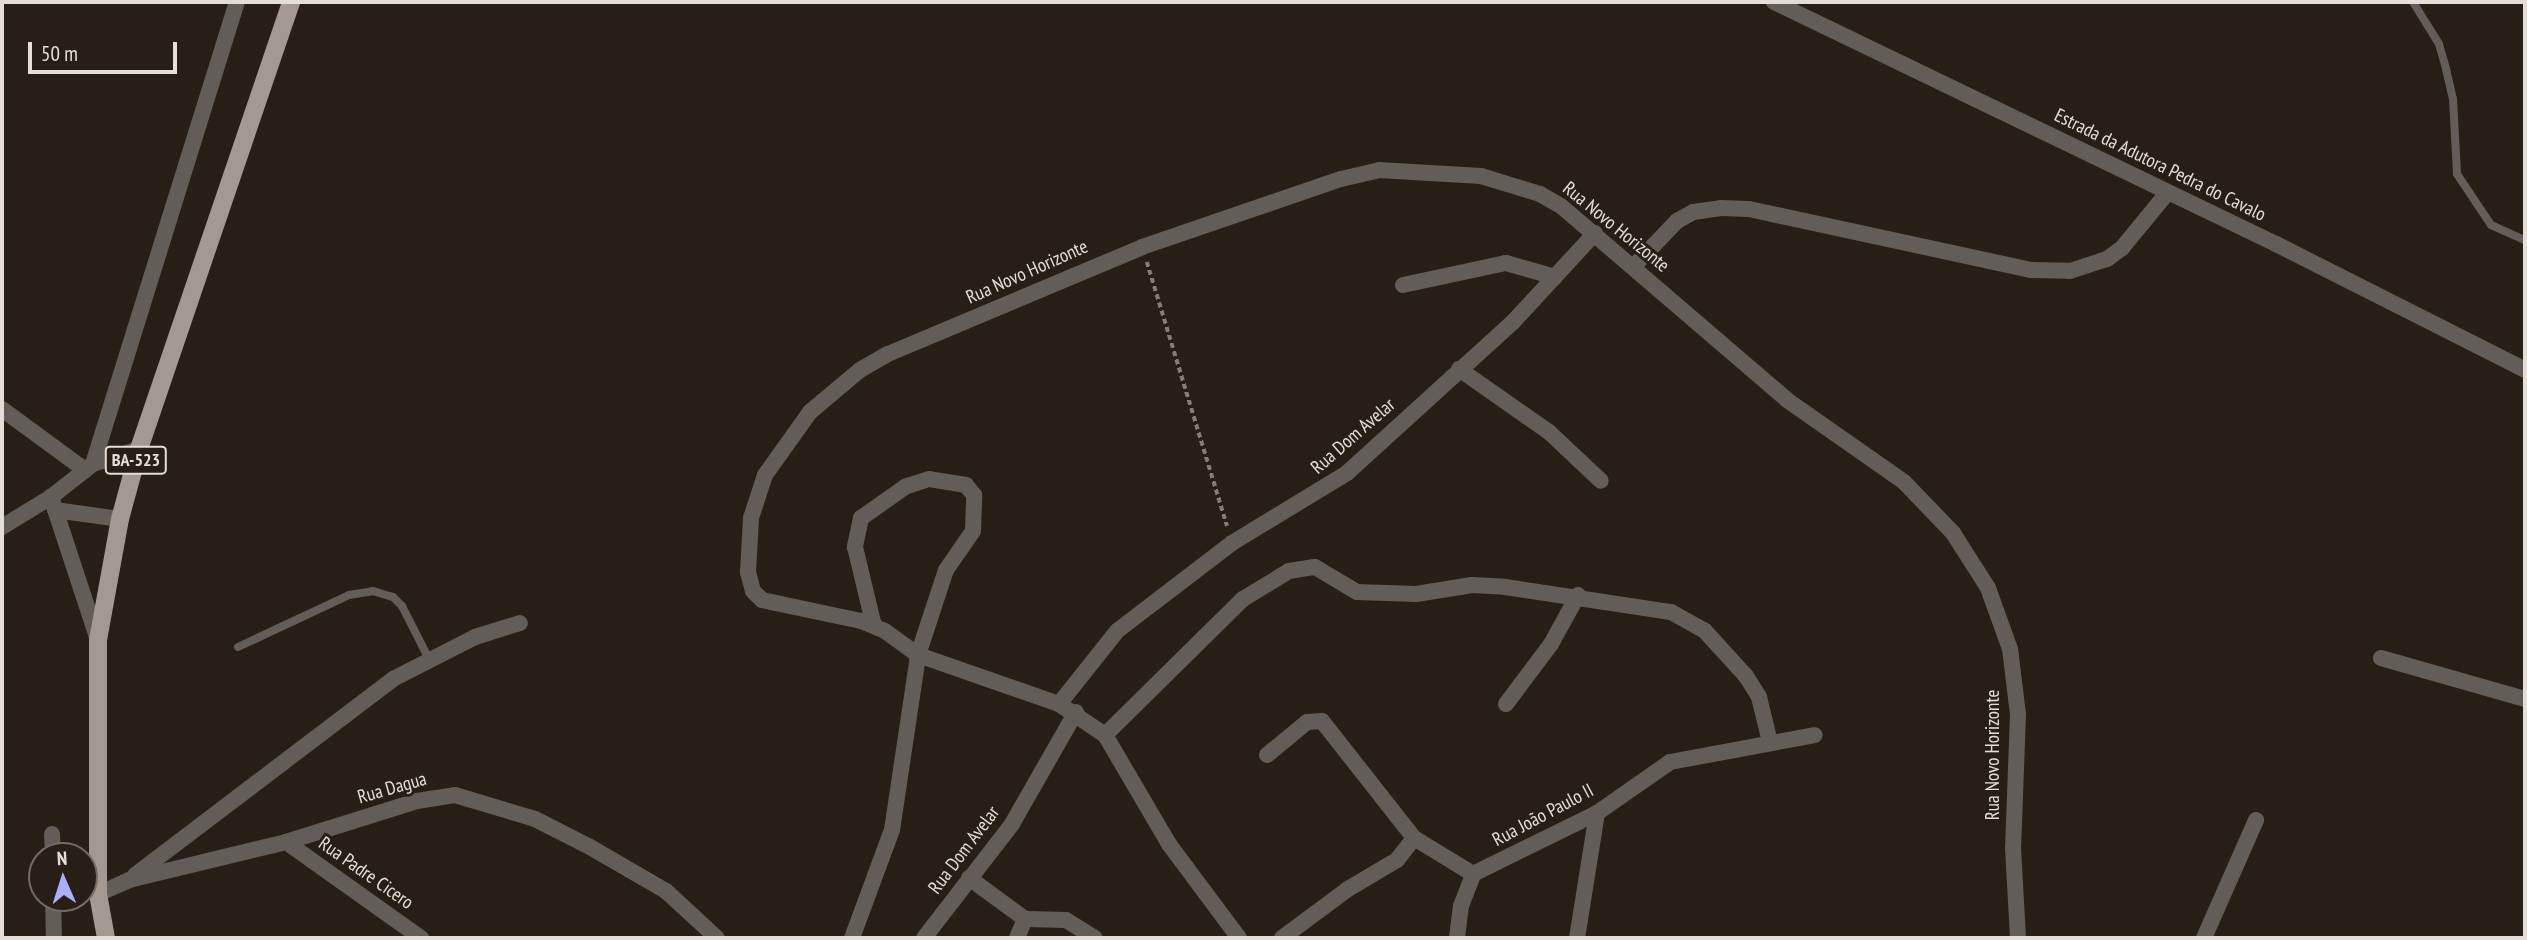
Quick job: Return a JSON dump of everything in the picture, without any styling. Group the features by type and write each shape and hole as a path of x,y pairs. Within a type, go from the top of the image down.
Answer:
{"main road":[{"name":"BA-523","path":"98,842 98,640 120,519 139,449 291,2"},
{"name":"BA-523","path":"98,894 106,938"}],"street":[{"path":"89,467 237,2"},
{"name":"Estrada da Adutora Pedra do Cavalo","path":"1774,2 2168,192 2525,370"},
{"name":"Rua Novo Horizonte","path":"874,626 762,600 753,591 748,572 751,518 765,475 792,433 838,387 921,339 1142,247 1379,170 1445,172 1510,183 1561,206 1781,395 1920,495 1977,567 1997,606 2015,679 2018,749 2013,848 2018,938"},
{"path":"1633,267 1677,221 1693,212 1721,208 1749,209 2031,270 2070,271 2107,259 2122,248 2168,192"},
{"name":"Rua Dom Avelar","path":"1059,704 1116,631 1232,543 1347,473 1460,369 1555,277 1595,233"},
{"path":"1403,285 1506,263 1555,277"},
{"path":"1460,369 1549,432 1601,481"},
{"path":"2,409 89,467"},
{"path":"2,527 53,504 89,467 139,449"},
{"path":"852,938 892,830 918,655 946,570 973,531 975,504 966,485 929,479 905,487 861,518 855,547 874,626 918,655 1076,712 1105,735 1169,844 1239,938"},
{"path":"53,504 120,519"},
{"path":"53,504 98,640"},
{"path":"1105,735 1221,617 1267,583 1304,566 1323,569 1344,586 1372,593 1416,594 1472,585 1578,595 1671,612 1704,630 1753,686 1770,742"},
{"path":"1506,704 1551,644 1578,595"},
{"name":"Rua Dagua","path":"129,880 382,687 429,659 520,622"},
{"path":"2381,658 2525,699"},
{"name":"Rua Dom Avelar","path":"924,938 1012,824 1076,712"},
{"path":"1267,755 1307,722 1322,721 1414,838 1473,874 1461,906 1457,938"},
{"name":"Rua João Paulo II","path":"1473,874 1597,813 1670,762 1815,735"},
{"name":"Rua Dagua","path":"98,894 129,880 286,842 417,801 440,795 469,797 535,819 590,847 666,891 717,938"},
{"path":"1577,938 1597,813"},
{"path":"2204,938 2256,820"},
{"path":"52,834 52,842"},
{"path":"1282,938 1332,900 1397,860 1414,838"},
{"name":"Rua Padre Cicero","path":"286,842 421,938"},
{"path":"969,878 1025,919 1066,920 1095,938"},
{"path":"53,912 54,938"},
{"path":"1017,938 1025,919"}],"lane":[{"path":"2413,2 2439,44 2446,68 2453,99 2457,174 2491,225 2525,240"},
{"path":"238,647 349,595 373,591 393,597 402,606 429,659"}],"path":[{"path":"1142,247 1232,543"}]}
